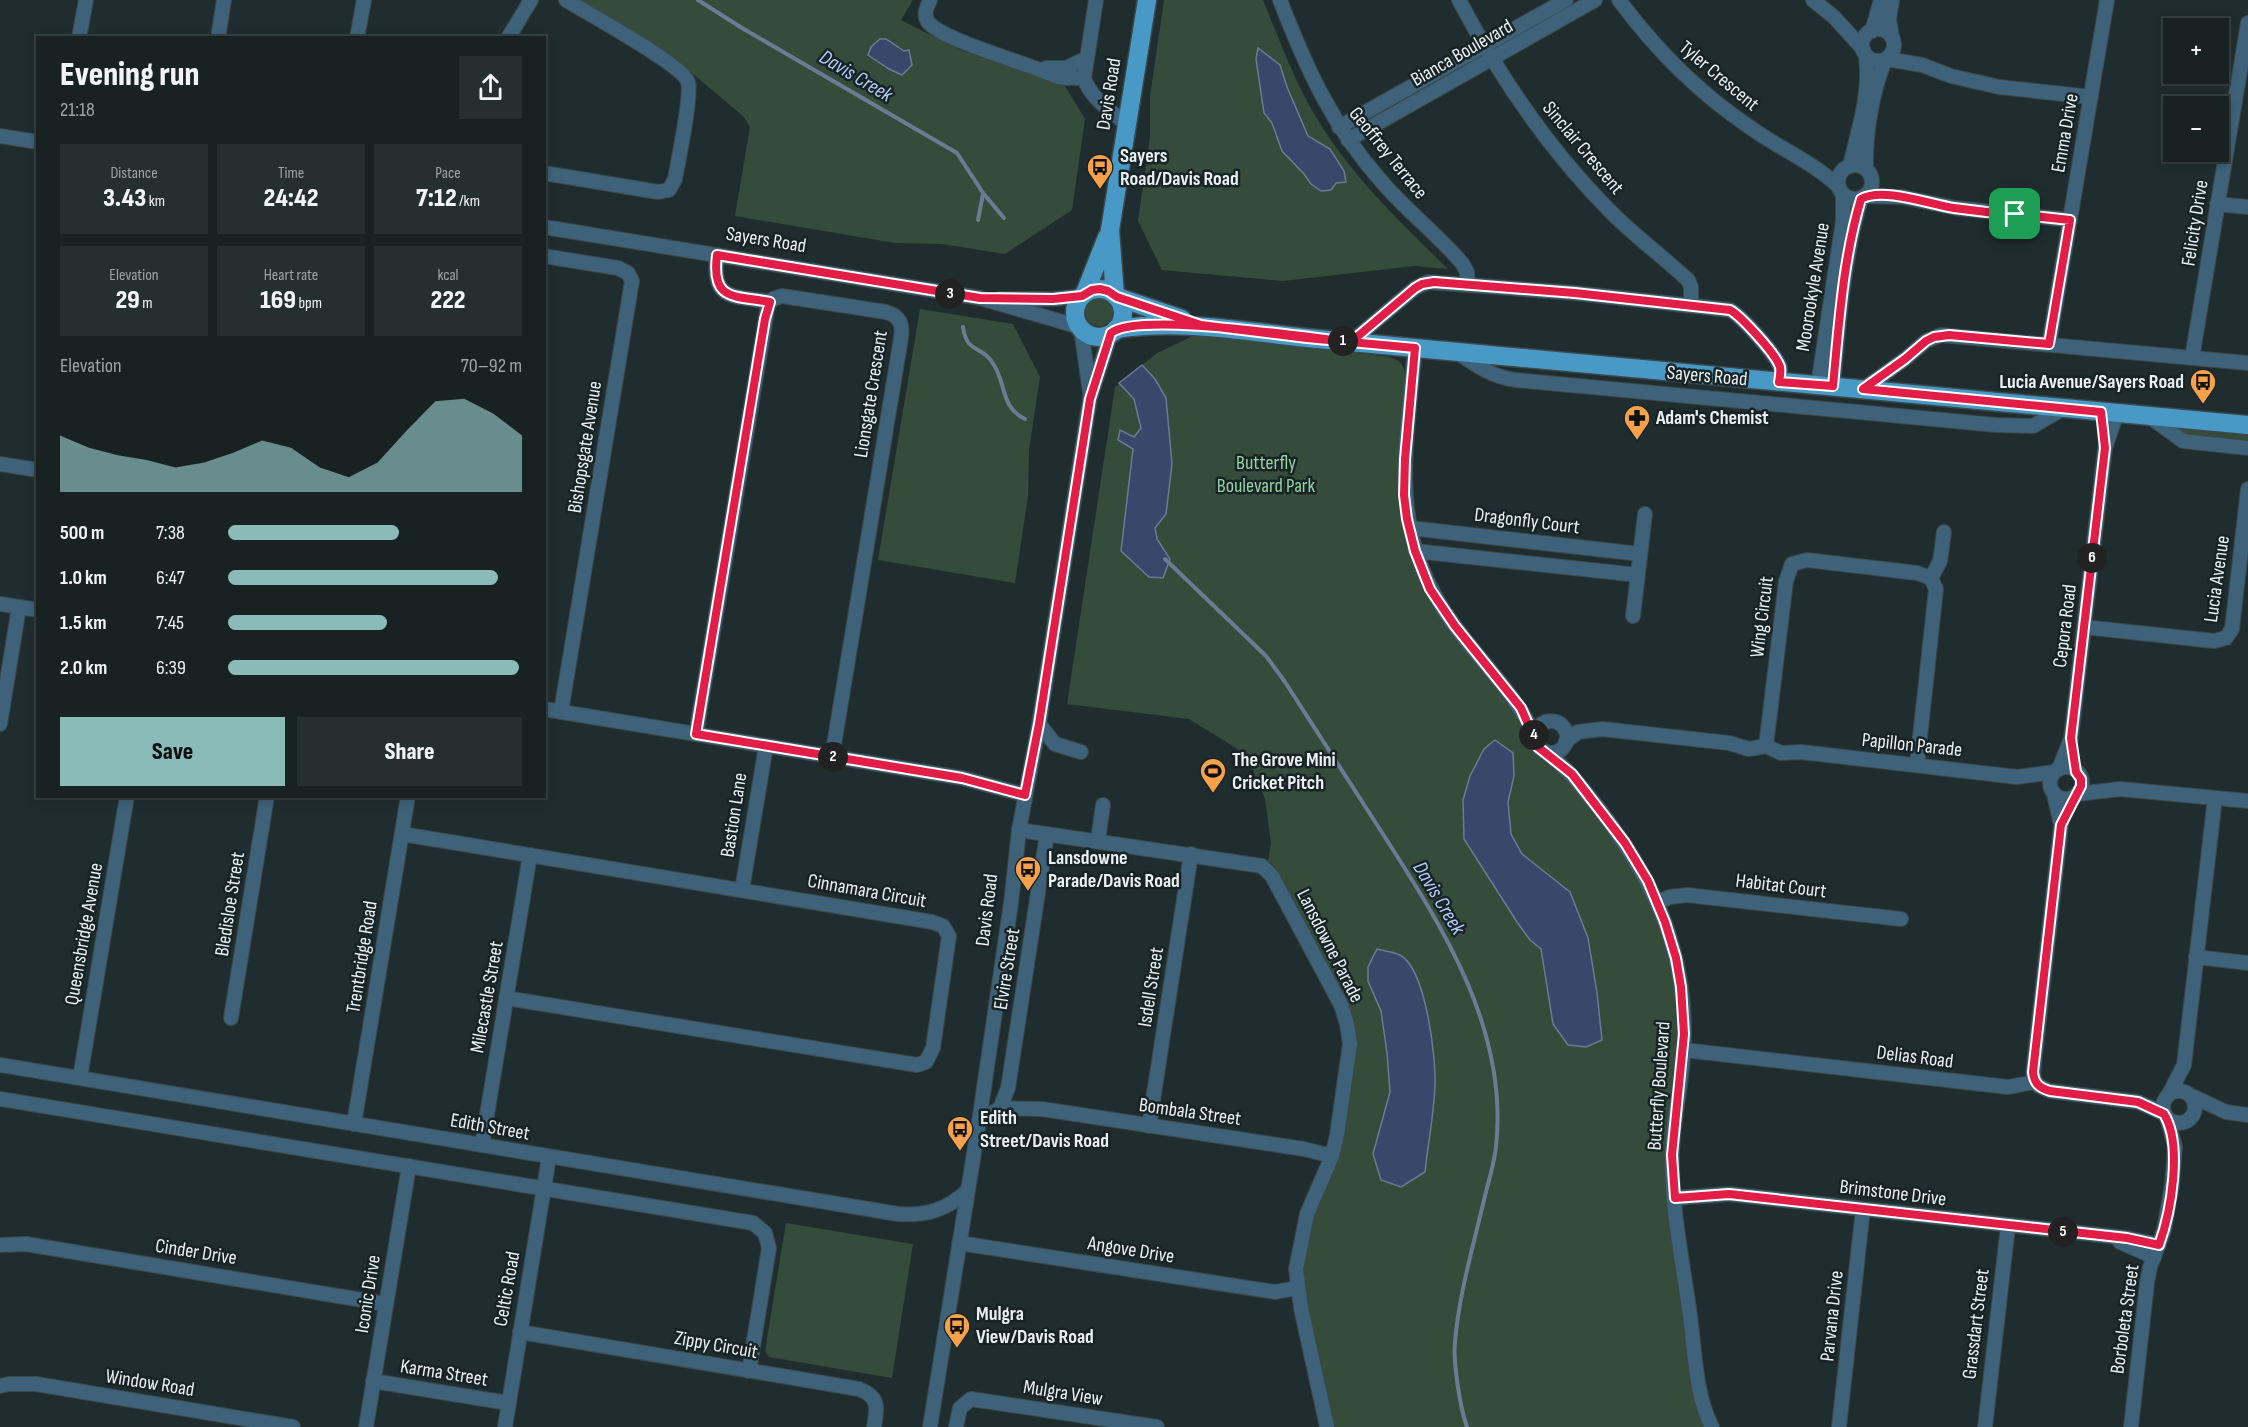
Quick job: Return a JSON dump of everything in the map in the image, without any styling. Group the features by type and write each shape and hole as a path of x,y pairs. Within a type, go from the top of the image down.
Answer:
{"main road":[{"name":"Davis Road","path":"1083,295 1110,230 1147,0"},
{"name":"Davis Road","path":"1110,230 1116,296"},
{"path":"1100,289 1116,296 1123,310 1122,317 1114,331 1095,336 1081,328 1077,321 1075,308 1083,295 1100,289"},
{"name":"Sayers Road","path":"1116,296 1201,325"},
{"name":"Sayers Road","path":"1114,331 1155,324 1201,325 1351,342 2248,425"}],"street":[{"path":"79,36 86,0"},
{"path":"218,36 224,0"},
{"path":"357,36 364,0"},
{"path":"509,36 531,0"},
{"path":"546,173 658,192 669,190 676,173 689,98 688,83 683,74 652,52 566,0"},
{"path":"930,0 926,17 936,29 962,41 1064,78 1084,78"},
{"path":"1096,0 1084,78 1095,98 1128,125"},
{"name":"Geoffrey Terrace","path":"1280,0 1307,68 1339,127 1384,184 1458,258 1467,272 1468,284"},
{"name":"Sinclair Crescent","path":"1459,0 1487,53 1537,126 1585,184 1634,233 1688,280 1691,287 1691,305"},
{"name":"Bianca Boulevard","path":"1348,140 1487,53 1566,0"},
{"name":"Bianca Boulevard","path":"1339,127 1595,0"},
{"name":"Tyler Crescent","path":"1619,0 1662,54 1702,92 1752,130 1811,163 1841,191"},
{"path":"1813,0 1834,17 1873,61 1886,60 1922,65 1951,76 1999,87 2091,97"},
{"path":"1881,0 1871,31 1863,39 1867,80 1857,139 1848,167 1839,179 1841,191 1851,199 1903,197 1955,208 2070,220"},
{"path":"1863,197 1871,190 1865,157 1875,90 1886,60 1894,50 1889,20 1892,0"},
{"name":"Emma Drive","path":"2049,344 2107,0"},
{"path":"1834,17 1871,31 1881,30 1922,65"},
{"name":"Felicity Drive","path":"2192,358 2248,23"},
{"path":"1038,68 1066,68 1087,58"},
{"path":"0,136 36,142"},
{"name":"Tyler Crescent","path":"1811,163 1848,167"},
{"path":"1848,167 1858,165 1903,197"},
{"name":"Moorookyle Avenue","path":"1826,386 1844,221 1841,191"},
{"name":"Moorookyle Avenue","path":"1826,386 1854,225 1863,197"},
{"path":"2217,204 2248,207"},
{"name":"Sayers Road","path":"546,227 980,298 1081,328"},
{"path":"696,734 765,319 770,302 725,292 718,285 715,277 717,255"},
{"name":"Bishopsgate Avenue","path":"546,256 618,268 628,273 632,281 561,712"},
{"name":"Sayers Road","path":"1351,342 1422,284 1434,282 1720,307 1738,314 1774,358 1781,369 1779,382"},
{"name":"Sayers Road","path":"980,298 1037,299 1083,295"},
{"name":"Lionsgate Crescent","path":"770,302 782,296 798,298 891,314 896,316 901,323 901,338 832,757"},
{"path":"1081,328 1090,399"},
{"path":"1090,399 1114,331"},
{"path":"1863,389 1934,337 1949,335 2248,363"},
{"path":"1415,348 1404,473 1405,505 1415,551 1430,589 1441,608 1521,708 1535,736"},
{"name":"Sayers Road","path":"1457,351 1485,371 1502,378 1683,396 2026,427 2038,424 2064,408"},
{"name":"Davis Road","path":"930,1427 1011,903 1019,830 1039,724 1090,399"},
{"name":"Cepora Road","path":"2057,771 2071,738 2109,413"},
{"name":"Sayers Road","path":"2150,417 2183,441 2248,448"},
{"path":"0,464 36,470"},
{"name":"Lucia Avenue","path":"2084,627 2214,641 2226,638 2232,629 2248,489"},
{"path":"1633,616 1645,514"},
{"name":"Dragonfly Court","path":"1410,528 1641,554"},
{"path":"1917,765 1936,597 1936,586 1931,578 1940,561 1944,532"},
{"name":"Dragonfly Court","path":"1415,551 1638,575"},
{"name":"Wing Circuit","path":"1767,741 1786,581 1792,564 1806,560 1917,573 1931,578"},
{"path":"0,604 36,610"},
{"path":"0,724 19,607"},
{"path":"1521,708 1554,722 1565,730 1566,742 1562,748 1553,753 1542,750 1535,742 1535,736 1541,724 1554,722"},
{"path":"546,709 962,778 1025,795"},
{"name":"Papillon Parade","path":"1554,722 1581,722 1602,729 1729,743 1749,749 1767,741 1781,753 1802,752 2018,777 2057,771"},
{"path":"1039,724 1055,744 1081,752"},
{"name":"Papillon Parade","path":"1566,742 1578,732 1602,729"},
{"name":"Cepora Road","path":"2071,738 2078,774"},
{"name":"Butterfly Boulevard","path":"1566,742 1572,774"},
{"name":"Bastion Lane","path":"742,890 766,746"},
{"name":"Butterfly Boulevard","path":"1542,750 1572,774 1625,843 1658,902 1670,938 1684,1009 1684,1050 1673,1149 1675,1198 1700,1388 1712,1427"},
{"path":"2061,825 2050,782 2057,771 2068,768 2078,774 2120,789"},
{"path":"2078,774 2081,786 2061,825 2033,1072 2035,1082 2050,1091 2138,1102 2178,1123 2226,1112 2248,1114"},
{"name":"Papillon Parade","path":"2018,777 2053,793"},
{"path":"2053,793 2063,799 2120,789 2248,801"},
{"name":"Queensbridge Avenue","path":"80,1078 127,798"},
{"name":"Bledisloe Street","path":"231,1018 267,798"},
{"name":"Trentbridge Road","path":"354,1124 408,798"},
{"path":"2188,1120 2195,1106 2184,1065 2215,798"},
{"path":"1098,840 1103,805"},
{"name":"Lansdowne Parade","path":"1019,830 1257,864 1266,868 1341,1005 1350,1033 1350,1044 1337,1135 1332,1156 1307,1214 1297,1260 1297,1288 1327,1427"},
{"name":"Cinnamara Circuit","path":"402,834 933,922 943,926 948,932 949,941 933,1048 926,1062 917,1065 506,998"},
{"name":"Elvire Street","path":"1000,1108 1008,1088 1047,834"},
{"name":"Isdell Street","path":"1149,1126 1191,854"},
{"name":"Milecastle Street","path":"482,1145 530,855"},
{"name":"Habitat Court","path":"1658,902 1670,897 1687,895 1901,919"},
{"path":"2196,957 2248,963"},
{"name":"Delias Road","path":"1684,1050 2008,1087 2035,1082"},
{"name":"Edith Street","path":"0,1065 898,1214 934,1212 955,1202 967,1191"},
{"path":"2166,1116 2163,1102 2184,1065"},
{"name":"Bombala Street","path":"1008,1088 1023,1101 1042,1109"},
{"path":"2138,1102 2179,1091 2226,1112"},
{"path":"0,1099 753,1224 765,1233 769,1248 749,1371"},
{"path":"978,1122 1000,1108"},
{"name":"Bombala Street","path":"1000,1108 1042,1109 1304,1149 1332,1156"},
{"name":"Borboleta Street","path":"2131,1427 2147,1283 2164,1230 2172,1185 2175,1147 2166,1116"},
{"name":"Borboleta Street","path":"2175,1147 2188,1120"},
{"name":"Celtic Road","path":"505,1427 549,1157"},
{"name":"Iconic Drive","path":"366,1427 409,1166"},
{"name":"Brimstone Drive","path":"1675,1198 1729,1194 2127,1238 2157,1251"},
{"name":"Parvana Drive","path":"1839,1427 1863,1209"},
{"name":"Grassdart Street","path":"1984,1427 2008,1226"},
{"name":"Angove Drive","path":"958,1243 1275,1292 1297,1288"},
{"name":"Cinder Drive","path":"0,1245 26,1244 386,1304"},
{"name":"Zippy Circuit","path":"520,1332 866,1392 873,1397 876,1404 874,1427"},
{"name":"Karma Street","path":"373,1381 508,1403"},
{"name":"Window Road","path":"0,1386 36,1384 293,1427"},
{"name":"Mulgra View","path":"956,1427 958,1412 963,1403 975,1399 1089,1422 1157,1427"}],"green space":[{"path":"580,0 913,0 901,20 960,50 1065,86 1085,119 1072,210 1005,254 942,244 895,243 735,216 750,127 744,117 674,58"},
{"path":"1164,0 1263,0 1301,89 1336,148 1371,190 1448,269 1414,266 1283,281 1162,270 1138,221 1150,138 1150,96"},
{"path":"1099,298 1109,302 1113,312 1109,322 1099,326 1089,322 1085,312 1089,302"},
{"path":"920,309 1013,324 1040,377 1029,450 1028,496 1015,583 878,560"},
{"name":"Butterfly Boulevard Park","path":"1197,334 1389,357 1399,361 1403,366 1405,376 1400,444 1400,506 1413,565 1427,595 1446,626 1528,731 1534,750 1555,763 1624,853 1653,910 1667,952 1675,994 1677,1043 1668,1195 1692,1386 1704,1427 1333,1427 1302,1274 1313,1217 1336,1164 1343,1139 1357,1046 1356,1030 1351,1014 1274,866 1268,861 1271,843 1265,799 1250,763 1236,748 1189,719 1067,704 1115,387 1157,353"},
{"path":"2172,426 2232,431 2248,436 2248,443 2191,438"},
{"path":"786,1223 913,1244 892,1378 769,1357 765,1351"}],"water":[{"path":"880,39 886,39 904,51 909,50 912,65 902,75 868,55 871,47"},
{"path":"1258,48 1280,65 1308,136 1330,149 1344,171 1346,182 1336,183 1331,190 1321,191 1311,184 1282,151 1272,123 1264,113 1256,59"},
{"path":"1142,365 1155,379 1166,398 1172,464 1166,514 1155,528 1157,539 1170,559 1163,578 1149,577 1121,551 1133,449 1118,440 1120,430 1134,437 1141,428 1134,399 1119,383"},
{"path":"1495,740 1513,753 1514,776 1508,802 1511,834 1522,854 1570,892 1588,938 1602,1040 1586,1047 1568,1045 1553,1024 1541,949 1530,940 1517,922 1464,839 1463,800 1470,776 1484,749"},
{"path":"1377,949 1400,955 1409,963 1417,977 1428,1015 1434,1055 1434,1096 1425,1172 1401,1187 1381,1180 1373,1154 1390,1092 1381,1011 1368,981 1368,967"}],"waterway":[{"name":"Davis Creek","path":"698,0 957,153 983,193 1004,218"},
{"name":"Davis Creek","path":"978,220 983,194"},
{"name":"Davis Creek","path":"963,327 971,346 985,354 994,365 1012,409 1025,419"},
{"name":"Davis Creek","path":"1165,559 1266,656 1285,682 1427,904 1466,980 1481,1020 1492,1061 1497,1103 1496,1147 1463,1288 1455,1342 1458,1385 1467,1427"}],"place":[{"name":"Sayers Road/Davis Road","path":"1100,190"},
{"name":"Lucia Avenue/Sayers Road","path":"2203,405"},
{"name":"Adam's Chemist","path":"1637,441"},
{"name":"The Grove Mini Cricket Pitch","path":"1213,794"},
{"name":"Lansdowne Parade/Davis Road","path":"1028,892"},
{"name":"Edith Street/Davis Road","path":"960,1152"},
{"name":"Mulgra View/Davis Road","path":"957,1349"}],"route":[{"path":"2015,214 1955,208 1903,197 1877,195 1861,199 1854,225 1843,292 1833,386 1779,382 1781,369 1774,358 1738,314 1730,310 1720,307 1575,293 1428,282 1415,288 1351,342 1201,325 1155,324 1116,329 1111,333 1090,399 1048,655 1039,724 1025,795 962,778 696,734 765,319 770,302 725,292 716,282 717,255 980,298 1053,299 1082,296 1084,293 1100,289 1117,297 1201,325 1260,333 1307,338 1415,348 1404,495 1415,551 1430,589 1441,608 1521,708 1538,747 1572,774 1625,843 1648,881 1665,922 1676,958 1684,1009 1682,1070 1672,1155 1675,1198 1722,1193 2127,1238 2159,1245 2172,1185 2175,1147 2164,1114 2138,1102 2050,1091 2039,1086 2033,1078 2061,825 2081,786 2081,779 2076,772 2071,738 2105,448 2101,412 1863,389 1926,341 1941,335 2049,344 2070,220 2015,214"}]}
